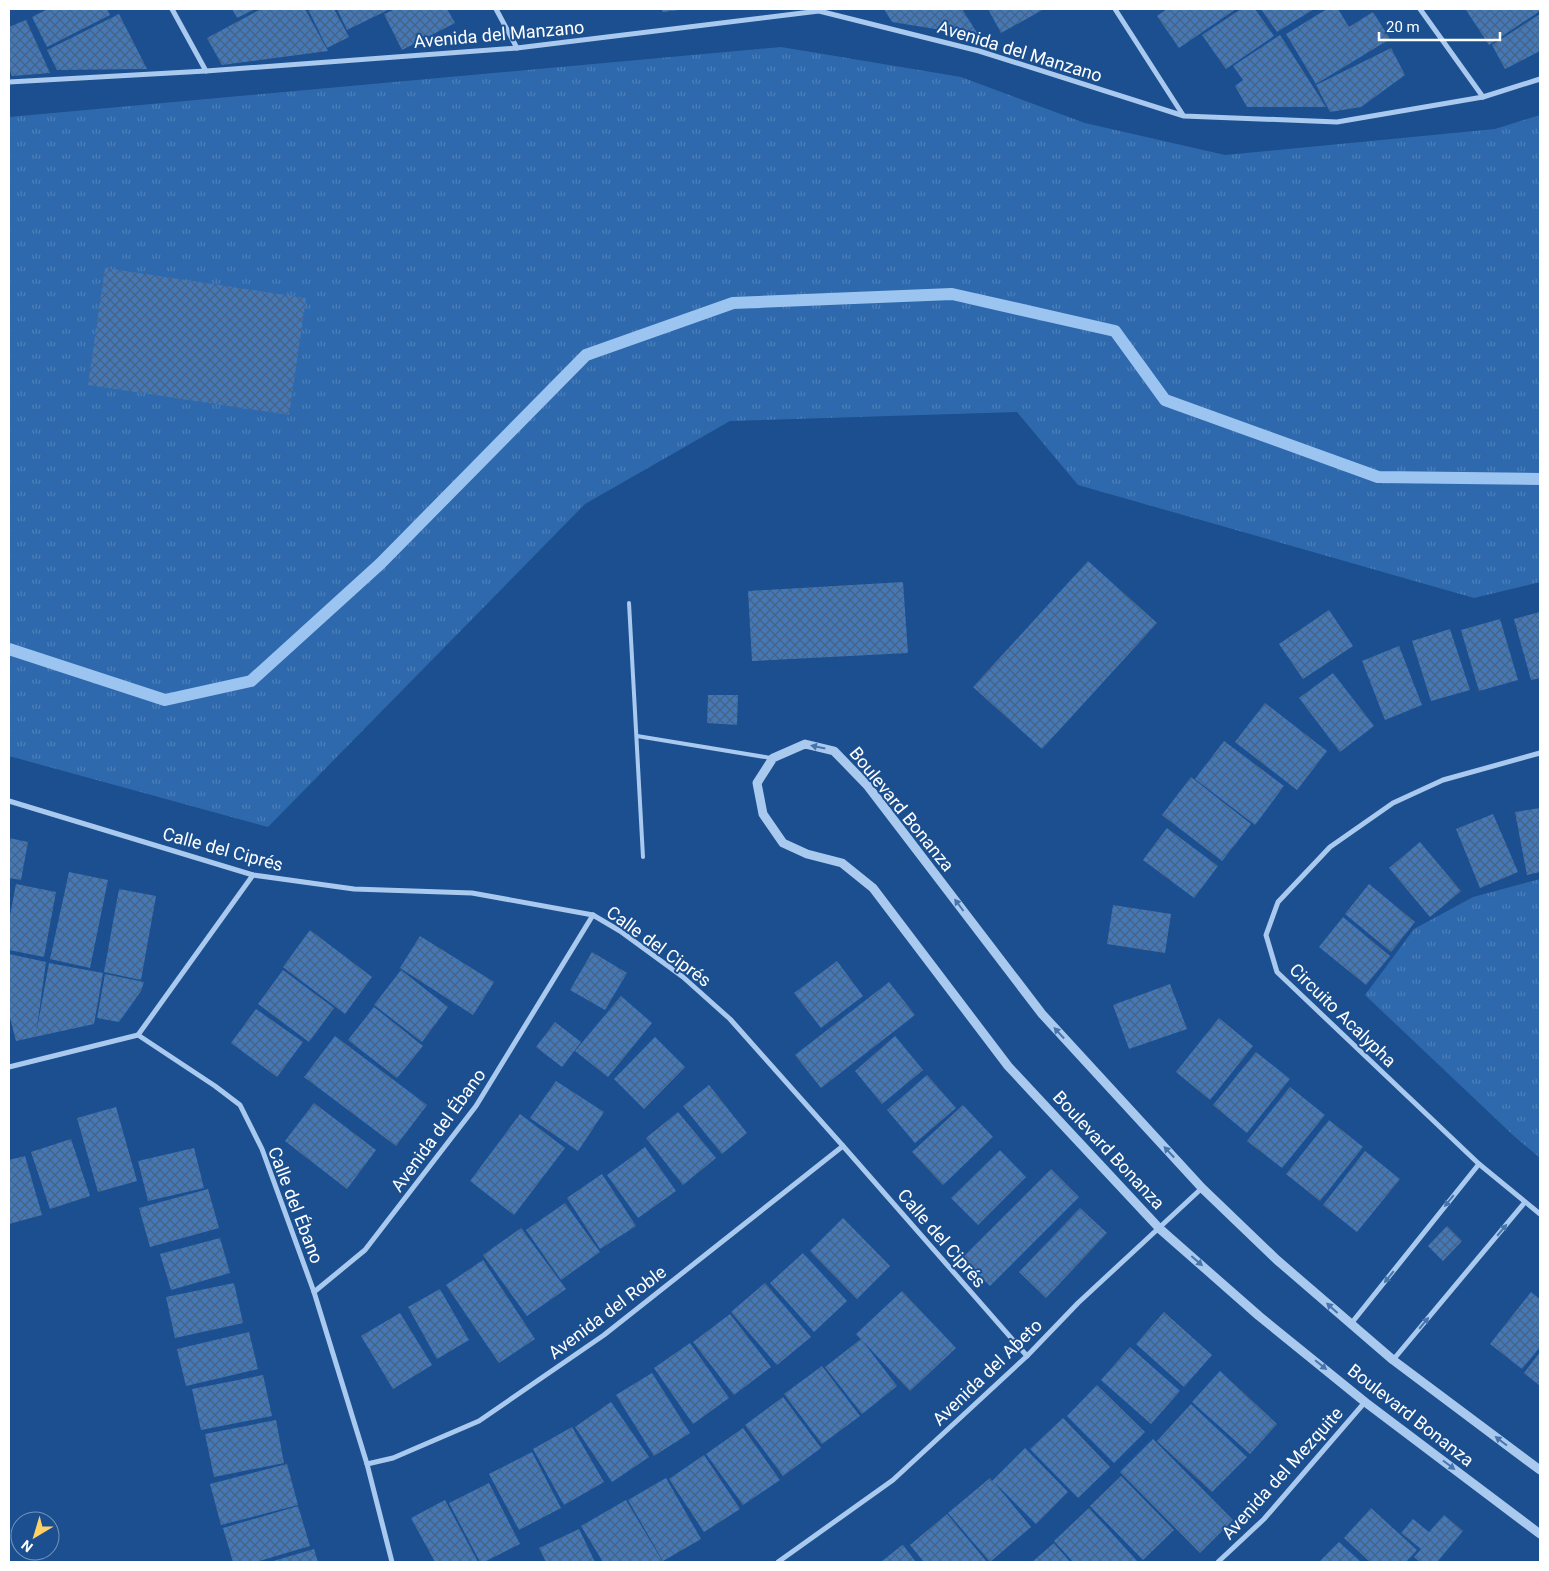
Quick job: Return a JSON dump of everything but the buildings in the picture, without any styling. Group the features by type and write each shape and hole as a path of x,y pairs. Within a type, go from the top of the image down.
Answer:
{"street":[{"path":"172,9 206,71"},
{"path":"496,9 517,48"},
{"path":"1115,9 1184,116"},
{"path":"1420,9 1483,97"},
{"name":"Avenida del Manzano","path":"9,82 206,71 517,48 818,10 980,50 1184,116 1337,122 1483,97 1540,79"},
{"name":"Boulevard Bonanza","path":"1540,1470 1393,1360 1350,1325 1202,1188 1042,1014 867,785 834,751 805,744 773,758 757,783 763,814 783,843 807,854 842,863 873,888 1008,1066 1160,1228 1260,1316 1366,1402 1540,1534"},
{"name":"Circuito Acalypha","path":"1540,752 1444,780 1393,803 1330,847 1278,902 1266,935 1277,972 1479,1164 1540,1214"},
{"name":"Calle del Ciprés","path":"9,802 253,875 354,889 472,893 593,915 620,931 683,977 730,1019 1027,1356"},
{"path":"9,1067 138,1035 253,875"},
{"name":"Avenida del Ébano","path":"314,1292 365,1250 476,1106 593,915"},
{"name":"Calle del Ébano","path":"138,1035 215,1086 240,1105 262,1150 314,1292 367,1464 392,1562"},
{"name":"Avenida del Roble","path":"367,1464 394,1458 479,1421 604,1335 843,1146"},
{"path":"1350,1325 1479,1164"},
{"name":"Avenida del Abeto","path":"778,1562 893,1480 1027,1356 1078,1303 1202,1188"},
{"path":"1393,1360 1525,1202"},
{"name":"Avenida del Mezquite","path":"1218,1562 1264,1519 1366,1402"}],"lane":[{"path":"629,604 643,857"},
{"path":"636,736 773,758"}],"green space":[{"path":"781,47 961,77 1085,123 1225,155 1495,129 1540,115 1540,582 1474,598 1078,485 1017,412 730,421 585,504 268,827 9,756 9,117"},
{"path":"1540,879 1540,1158 1515,1137 1365,995 1414,929 1473,897"}],"waterway":[{"path":"9,649 165,700 251,681 380,564 586,355 733,303 952,294 1115,331 1165,400 1378,477 1540,479"}]}
